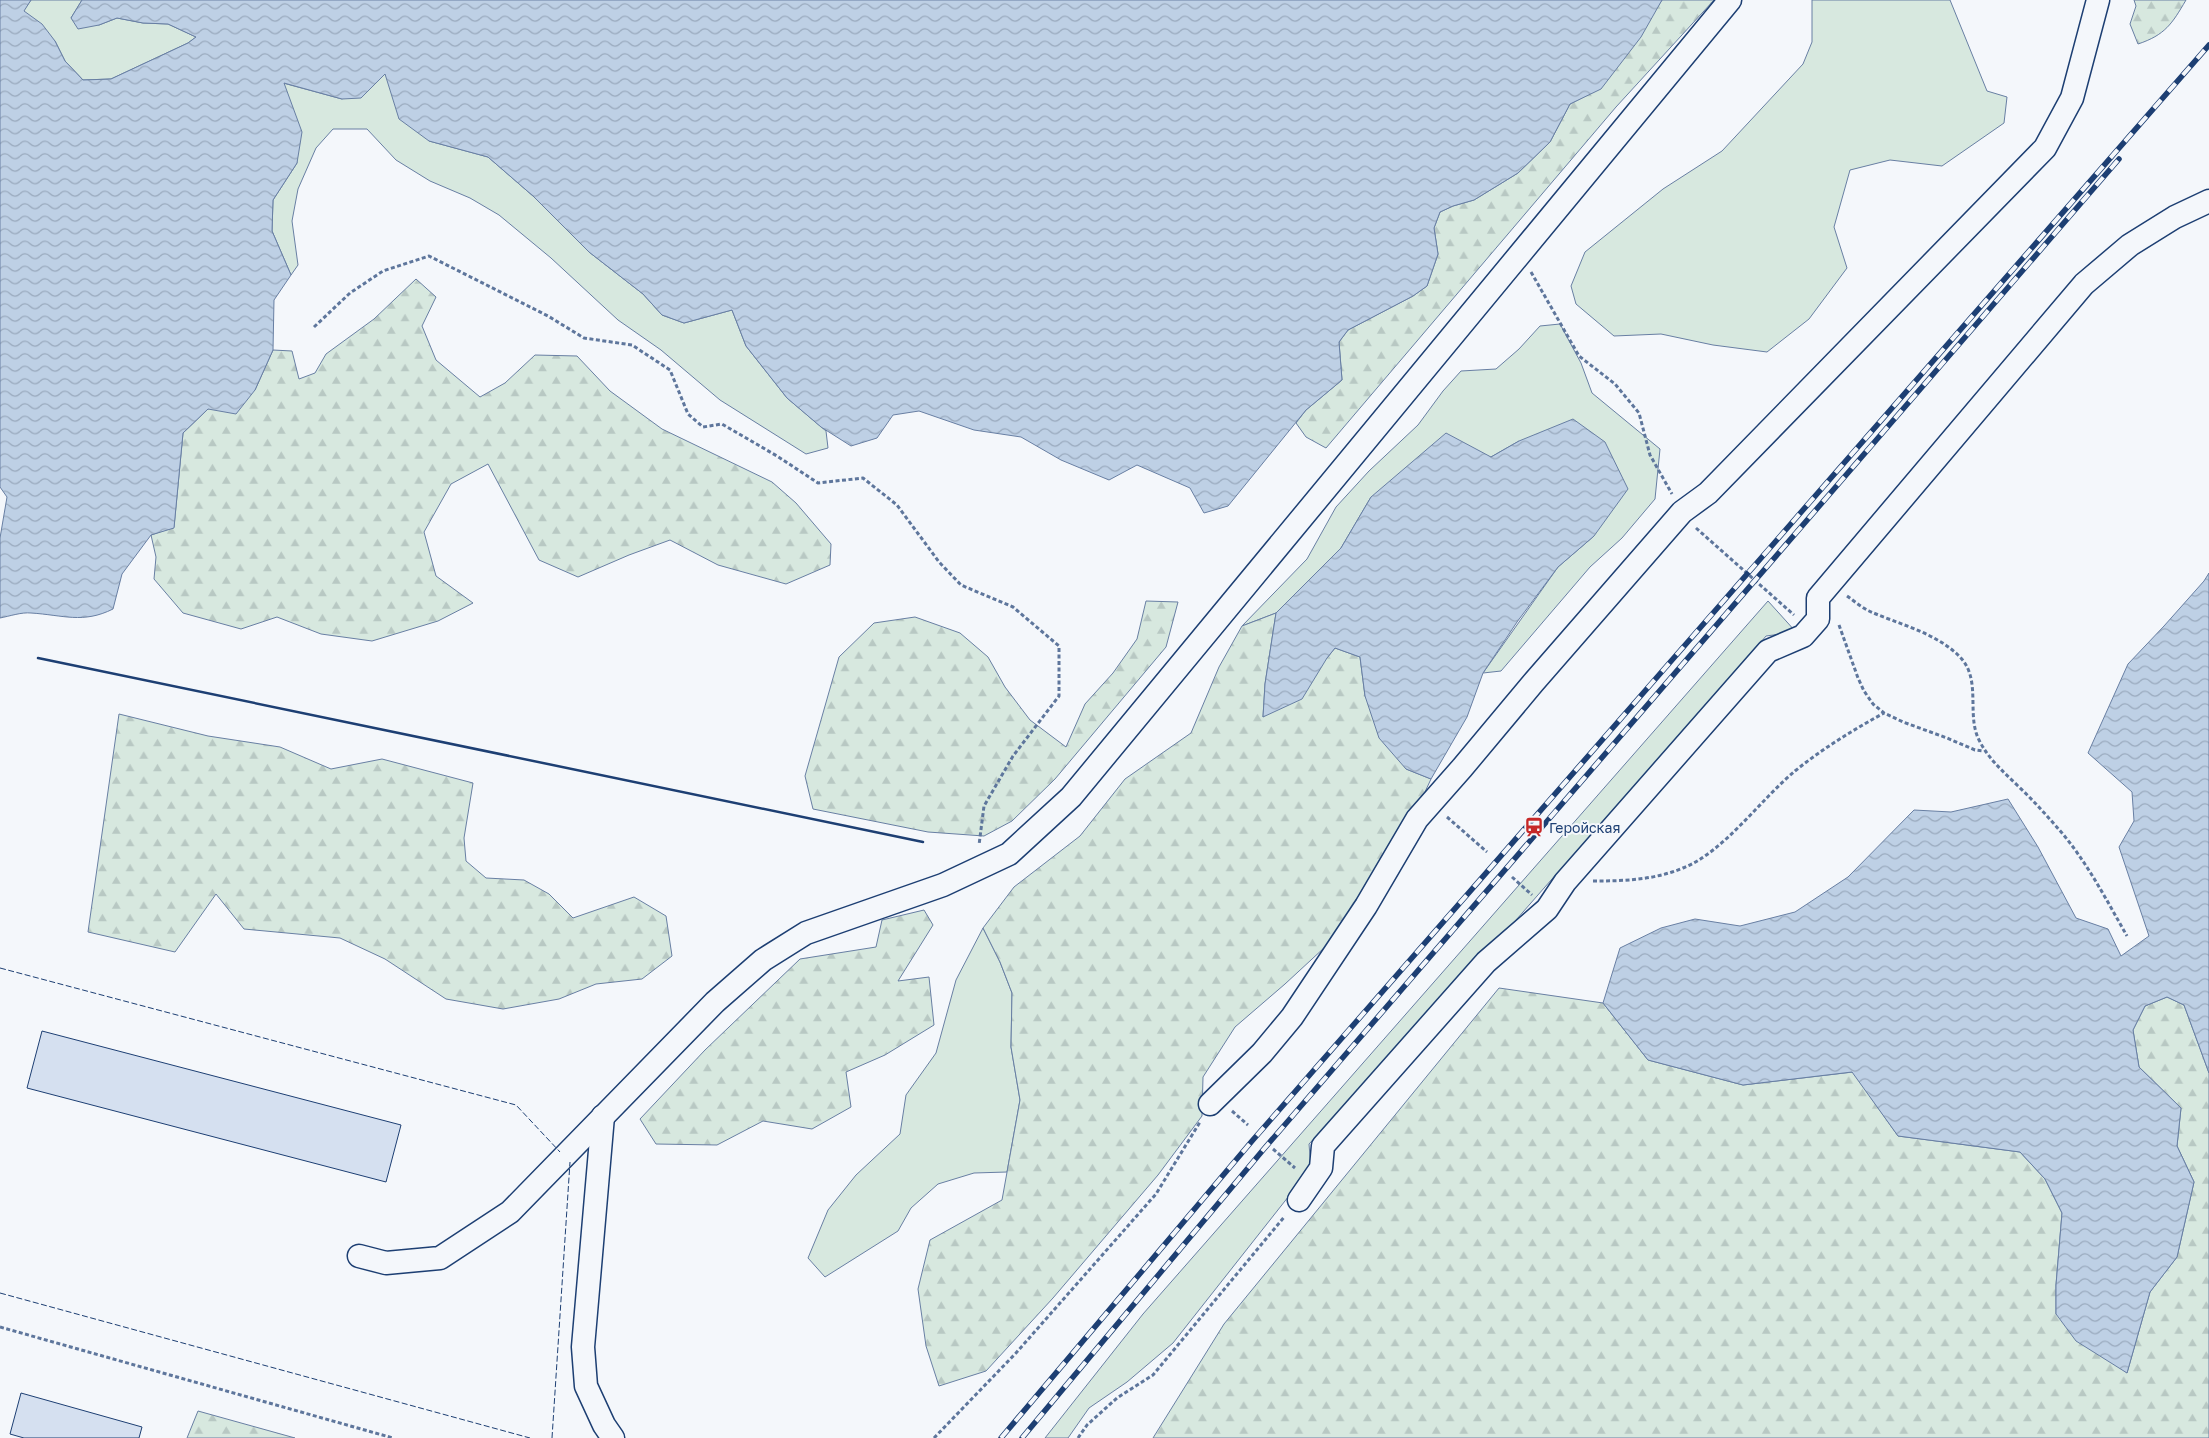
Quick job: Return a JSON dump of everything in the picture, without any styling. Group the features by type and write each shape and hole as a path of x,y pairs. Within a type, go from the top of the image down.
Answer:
{"street":[{"path":"359,1256 386,1262 440,1258 510,1212 715,1002 763,960 806,932 943,885 1009,854 1071,797 1730,0"},
{"path":"1210,1104 1262,1053 1292,1017 1366,906 1417,819 1533,683 1687,519 1708,493 2044,148 2072,98 2098,0"},
{"path":"1299,1200 1321,1168 1323,1146 1486,962 1546,909 1565,882 1768,651 1804,636 1818,619 1824,591 2084,284 2130,245 2175,217 2209,201"},
{"path":"603,1116 583,1347 586,1386 604,1425 613,1438"}],"path":[{"path":"1520,254 1579,356 1615,384 1639,413 1650,455 1687,519 1799,619 1824,591 1941,642 1960,656 1969,669 1974,722 1978,738 1985,751 1992,761 2036,804 2064,835 2082,860 2128,936"},
{"path":"314,327 350,293 383,272 429,256 548,316 584,338 632,345 670,370 688,414 703,427 722,424 777,456 818,483 863,478 897,505 939,562 961,585 1014,607 1059,646 1059,696 1014,756 984,806 975,870"},
{"path":"1838,621 1864,691 1884,713 1975,750 1985,751"},
{"path":"1565,882 1641,880 1684,868 1720,844 1794,771 1854,729 1884,713"},
{"path":"1452,810 1447,817 1487,852"},
{"path":"934,1438 1016,1353 1156,1194 1210,1104"},
{"path":"1273,1149 1299,1172"},
{"path":"1078,1438 1087,1425 1117,1398 1153,1376 1299,1200"},
{"path":"0,1328 393,1438"}],"green space":[{"path":"31,0 82,0 71,18 99,25 117,18 143,23 168,24 196,37 188,43 111,79 83,80 65,61 55,41 23,11"},
{"path":"1662,0 1714,0 1616,107 1326,448 1306,437 1296,423 1306,410 1342,380 1339,342 1348,330 1413,296 1427,286 1438,254 1434,228 1440,212 1474,200 1518,173 1550,142 1570,104 1601,88"},
{"path":"1812,0 1950,0 1987,91 2007,97 2004,123 1942,166 1890,160 1850,170 1834,227 1847,268 1809,319 1767,352 1713,345 1661,334 1614,336 1576,304 1571,286 1585,252 1663,189 1722,151 1803,64 1812,42"},
{"path":"2134,0 2186,0 2167,28 2155,37 2138,44 2130,24 2136,6"},
{"path":"385,74 429,141 488,157 533,196 589,252 643,294 662,315 684,323 732,310 746,346 787,398 826,431 828,448 806,454 720,400 661,350 618,320 551,258 499,215 470,198 430,181 396,160 367,129 333,129 316,148 298,189 292,221 298,265 291,275 272,231 273,200 297,163 283,83 342,99"},
{"path":"416,279 436,297 422,326 436,360 480,397 505,383 535,355 577,356 610,391 662,429 772,482 796,503 831,544 830,565 786,584 718,565 670,540 578,577 539,560 488,464 451,484 424,532 436,576 473,603 438,621 372,641 321,634 277,617 241,629 183,613 154,579 156,557 151,535 174,527 183,433 208,409 255,390 273,350 292,351 299,379 315,373 326,354 374,319"},
{"path":"1560,324 1581,363 1592,393 1660,449 1655,499 1622,538 1590,567 1501,671 1483,673 1558,567 1594,536 1519,441 1491,457 1371,497 1341,548 1276,613 1242,626 1307,559 1336,507 1369,471 1418,425 1443,391 1461,371 1496,369 1519,349 1540,326"},
{"path":"1146,601 1178,602 1166,647 1055,779 1012,821 984,836 928,832 813,809 805,776 839,657 874,623 915,617 960,633 988,657 1005,687 1030,720 1066,747 1085,704 1113,673 1137,639"},
{"path":"1768,601 1796,632 1766,636 1649,777 1559,871 1480,961 1309,1144 1311,1168 1173,1343 1127,1382 1089,1408 1068,1438 1045,1438 1143,1314"},
{"path":"1276,613 1265,684 1263,717 1327,658 1335,648 1360,657 1365,696 1406,769 1431,779 1395,856 1351,923 1235,1027 1203,1077 1202,1116 1158,1175 1053,1298 986,1371 939,1386 926,1346 918,1289 930,1240 1002,1200 1020,1100 1011,1047 1012,993 1000,962 983,928 1014,887 1080,836 1125,779 1191,733 1219,667 1242,626"},
{"path":"119,714 208,736 280,747 331,769 382,759 473,783 464,838 466,861 486,878 524,880 549,894 573,918 634,897 666,916 672,956 642,979 596,984 559,999 503,1009 446,999 385,959 340,938 244,929 216,894 175,952 88,932"},
{"path":"924,910 933,925 898,981 929,977 934,1025 885,1055 846,1072 851,1107 812,1129 763,1121 717,1145 656,1144 640,1119 705,1050 800,959 876,947 882,920"},
{"path":"983,928 1000,962 1012,993 1011,1047 1020,1100 1007,1172 974,1173 938,1184 911,1208 898,1231 825,1277 808,1258 828,1210 856,1175 900,1134 906,1095 936,1053 956,980"},
{"path":"1499,988 1603,1003 1648,1060 1743,1085 1853,1072 1898,1136 2020,1152 2045,1179 2062,1213 2056,1285 2056,1314 2127,1373 2150,1292 2177,1257 2194,1182 2177,1146 2181,1108 2139,1067 2133,1030 2145,1006 2167,997 2184,1005 2209,1073 2209,1438 1153,1438 1224,1324"},
{"path":"198,1411 295,1438 187,1438"}],"water":[{"path":"0,0 31,0 24,11 42,24 55,41 65,61 83,80 111,79 188,43 196,37 168,24 143,23 117,18 99,25 78,29 71,18 82,0 1662,0 1641,37 1601,89 1570,104 1550,142 1518,173 1474,200 1440,212 1434,228 1438,254 1427,286 1413,296 1348,330 1339,342 1342,380 1306,410 1228,506 1204,513 1190,488 1137,465 1109,480 1061,460 1021,437 974,430 919,411 893,415 877,438 851,446 821,427 787,398 746,346 732,310 684,323 662,315 643,294 589,252 533,196 488,157 429,141 399,119 385,74 361,98 342,99 284,83 302,132 297,163 273,200 272,231 291,275 274,300 273,350 255,390 236,414 208,409 183,433 174,528 151,535 122,574 113,609 102,614 82,617 27,613 0,618 0,538 7,497 0,487"},
{"path":"1573,419 1605,442 1628,489 1594,536 1558,567 1517,622 1483,673 1467,717 1431,779 1406,769 1379,738 1365,696 1360,657 1335,648 1302,699 1263,717 1265,684 1276,613 1341,548 1371,497 1446,433 1491,457 1519,441"},
{"path":"2209,573 2209,1073 2184,1005 2167,997 2145,1006 2133,1030 2139,1067 2181,1108 2177,1146 2194,1182 2177,1257 2150,1292 2127,1373 2076,1341 2056,1314 2056,1285 2062,1213 2045,1179 2020,1152 1898,1136 1852,1072 1743,1085 1648,1060 1603,1003 1620,948 1661,928 1695,919 1740,926 1795,912 1848,877 1914,810 1951,812 2008,799 2038,847 2076,918 2108,929 2121,956 2149,936 2119,847 2134,821 2132,792 2088,753 2128,664 2164,626"}],"building":[{"path":"42,1031 401,1125 386,1182 27,1088"},
{"path":"21,1393 142,1427 139,1438 24,1438 10,1434"}],"railway":[{"path":"1001,1438 1252,1141 2209,45"},
{"path":"1022,1438 1263,1150 2119,159"}],"fence":[{"path":"0,968 516,1105 560,1152"},
{"path":"552,1438 570,1162"},
{"path":"0,1293 530,1438"}],"wall":[{"path":"38,658 923,842"}],"place":[{"name":"Геройская","path":"1534,827"}]}
